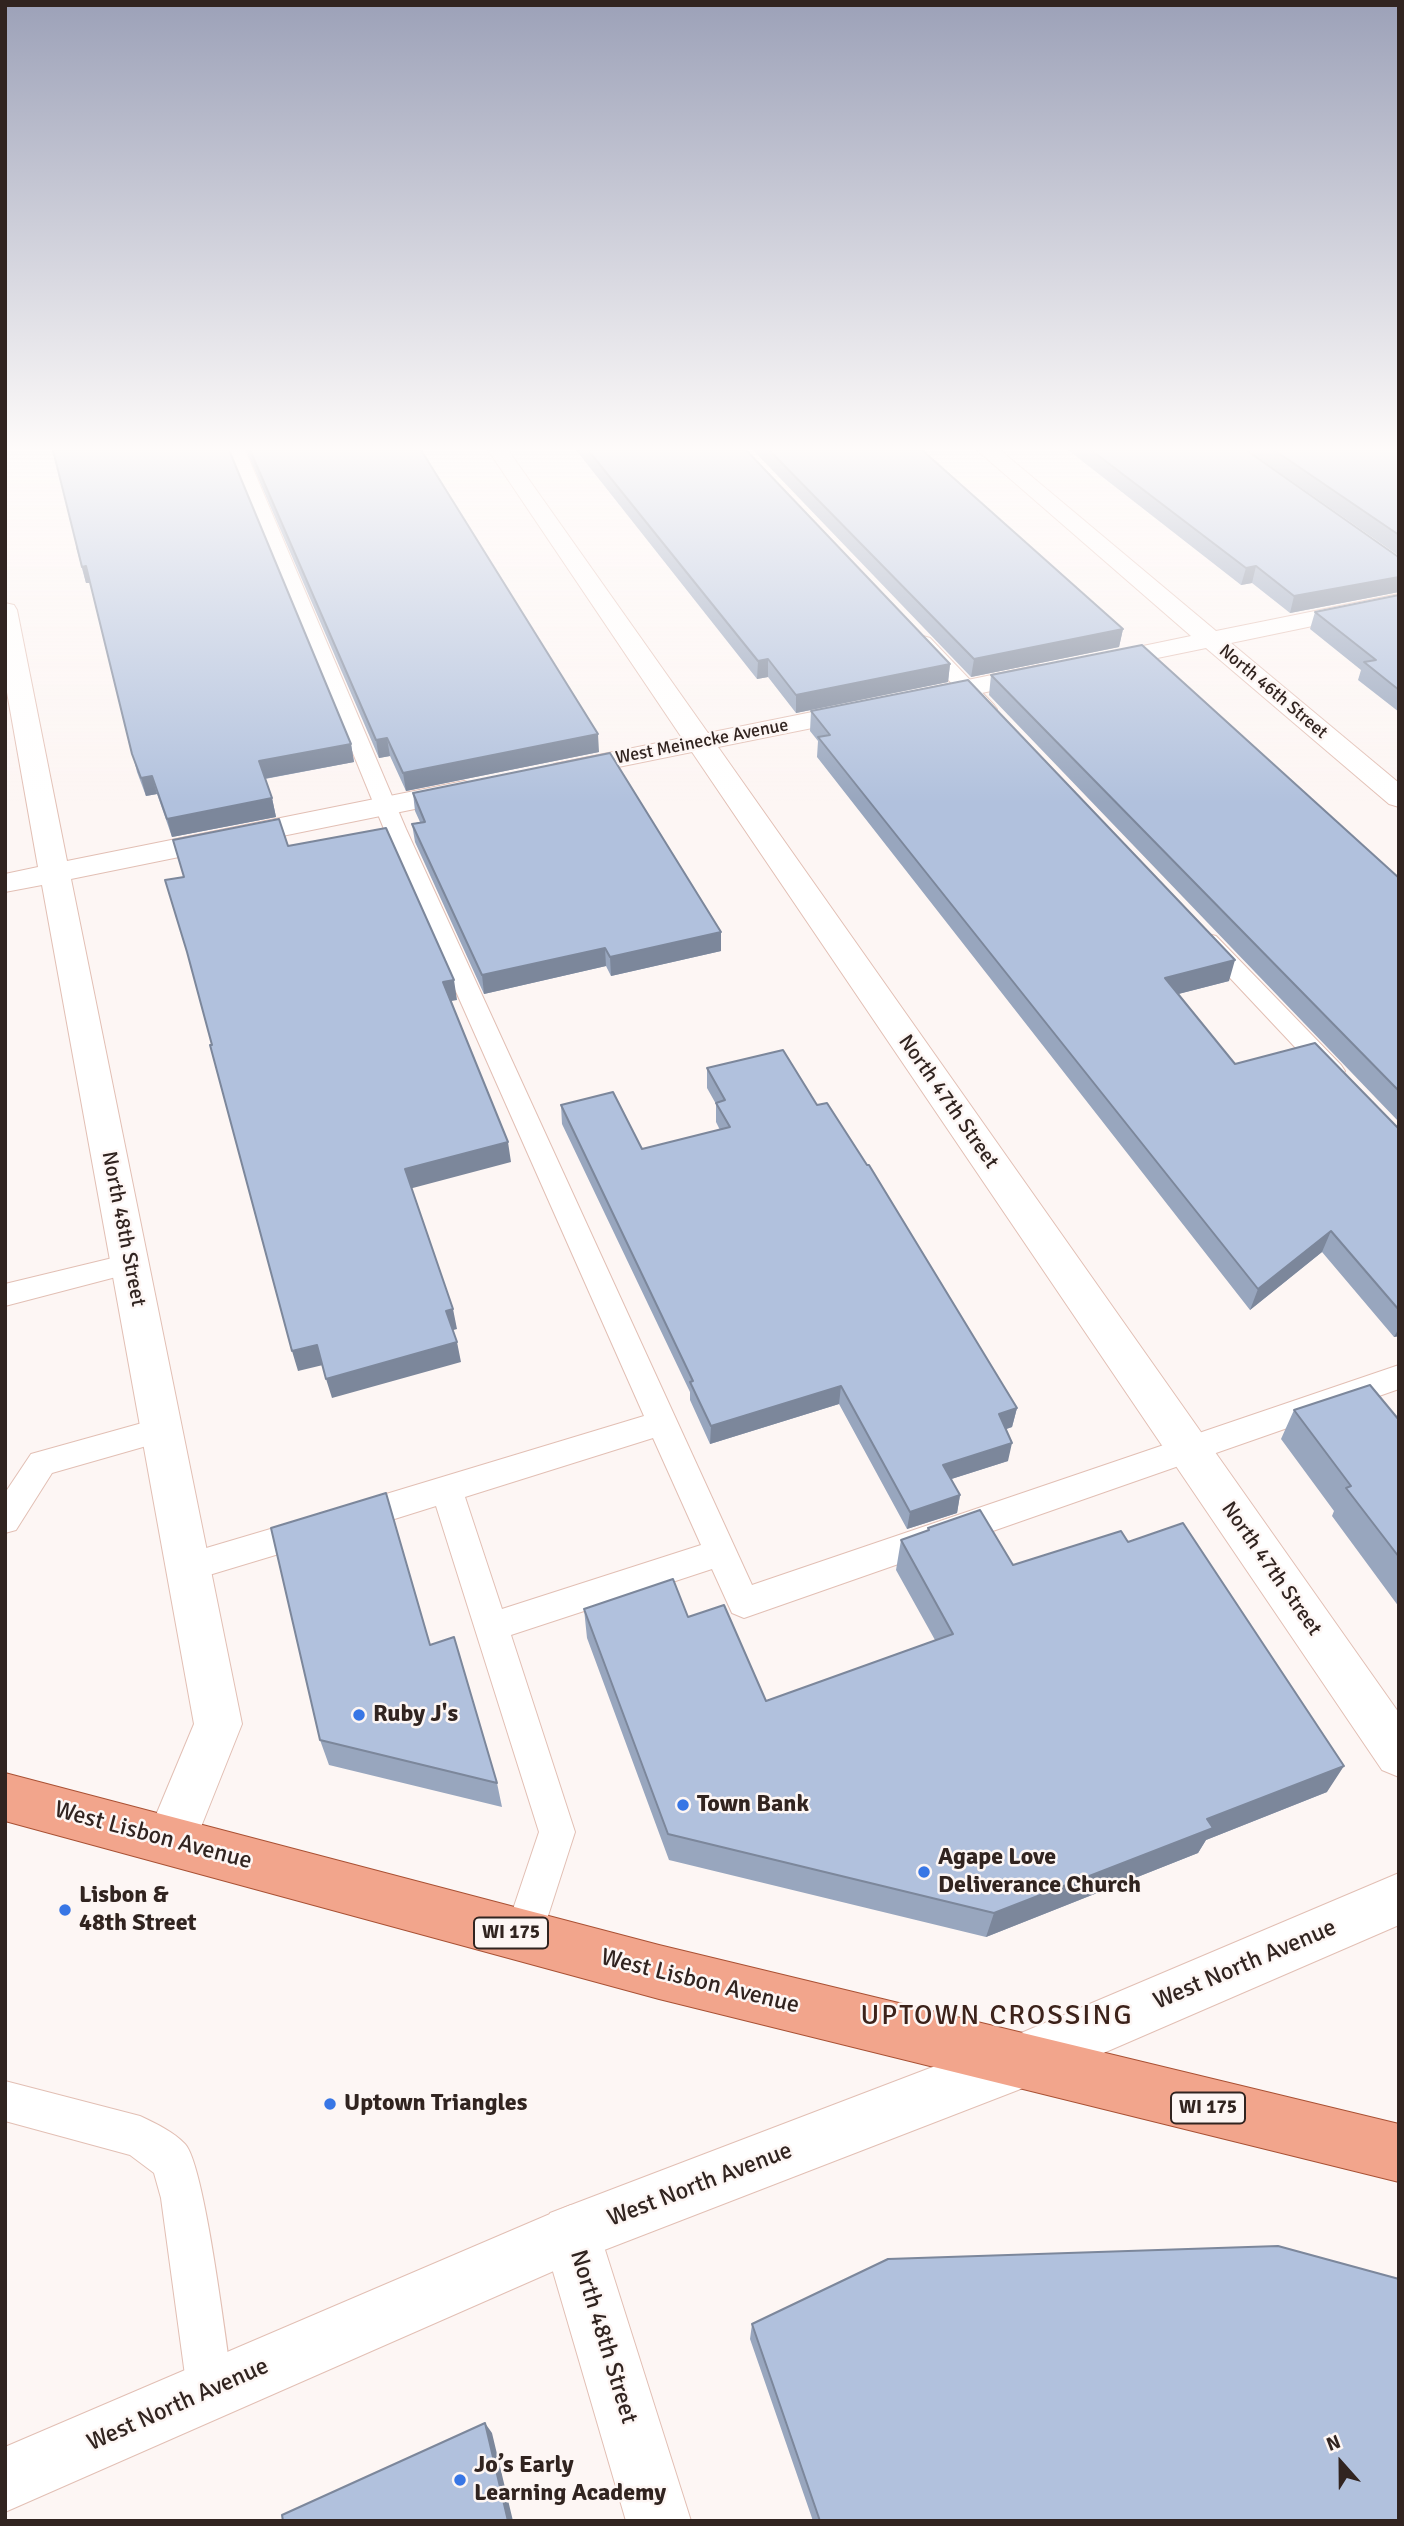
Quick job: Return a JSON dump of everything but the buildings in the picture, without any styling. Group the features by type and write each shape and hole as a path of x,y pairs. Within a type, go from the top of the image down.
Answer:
{"main road":[{"name":"West Lisbon Avenue","path":"5,1797 171,1839 523,1936 1018,2062 1399,2153"}],"street":[{"name":"North 47th Street","path":"580,568 1399,1755"},
{"name":"North 46th Street","path":"1126,568 1399,798"},
{"name":"West Meinecke Avenue","path":"536,776 1399,601"},
{"name":"North 48th Street","path":"5,610 186,1568 218,1724 171,1839"},
{"path":"5,883 495,784"},
{"name":"West North Avenue","path":"5,2480 571,2234 1018,2062 1399,1899"},
{"name":"North 48th Street","path":"571,2234 659,2521"}],"lane":[{"path":"286,568 385,806 744,1603 1399,1377"},
{"path":"912,630 1006,729"},
{"path":"1198,930 1341,1082"},
{"path":"5,1295 129,1264"},
{"path":"186,1568 662,1423"},
{"path":"5,1520 42,1463 160,1430"},
{"path":"447,1490 557,1832 523,1936"},
{"path":"491,1627 722,1552"},
{"path":"5,2101 140,2137 172,2160 182,2198 210,2390"}],"place":[{"name":"Ruby J's","path":"359,1715"},
{"name":"Town Bank","path":"683,1805"},
{"name":"Agape Love Deliverance Church","path":"924,1872"},
{"name":"Lisbon & 48th Street","path":"65,1910"},
{"name":"Uptown Triangles","path":"330,2104"},
{"name":"Jo’s Early Learning Academy","path":"460,2480"}],"district":[{"name":"UPTOWN CROSSING","path":"997,2017"}]}
